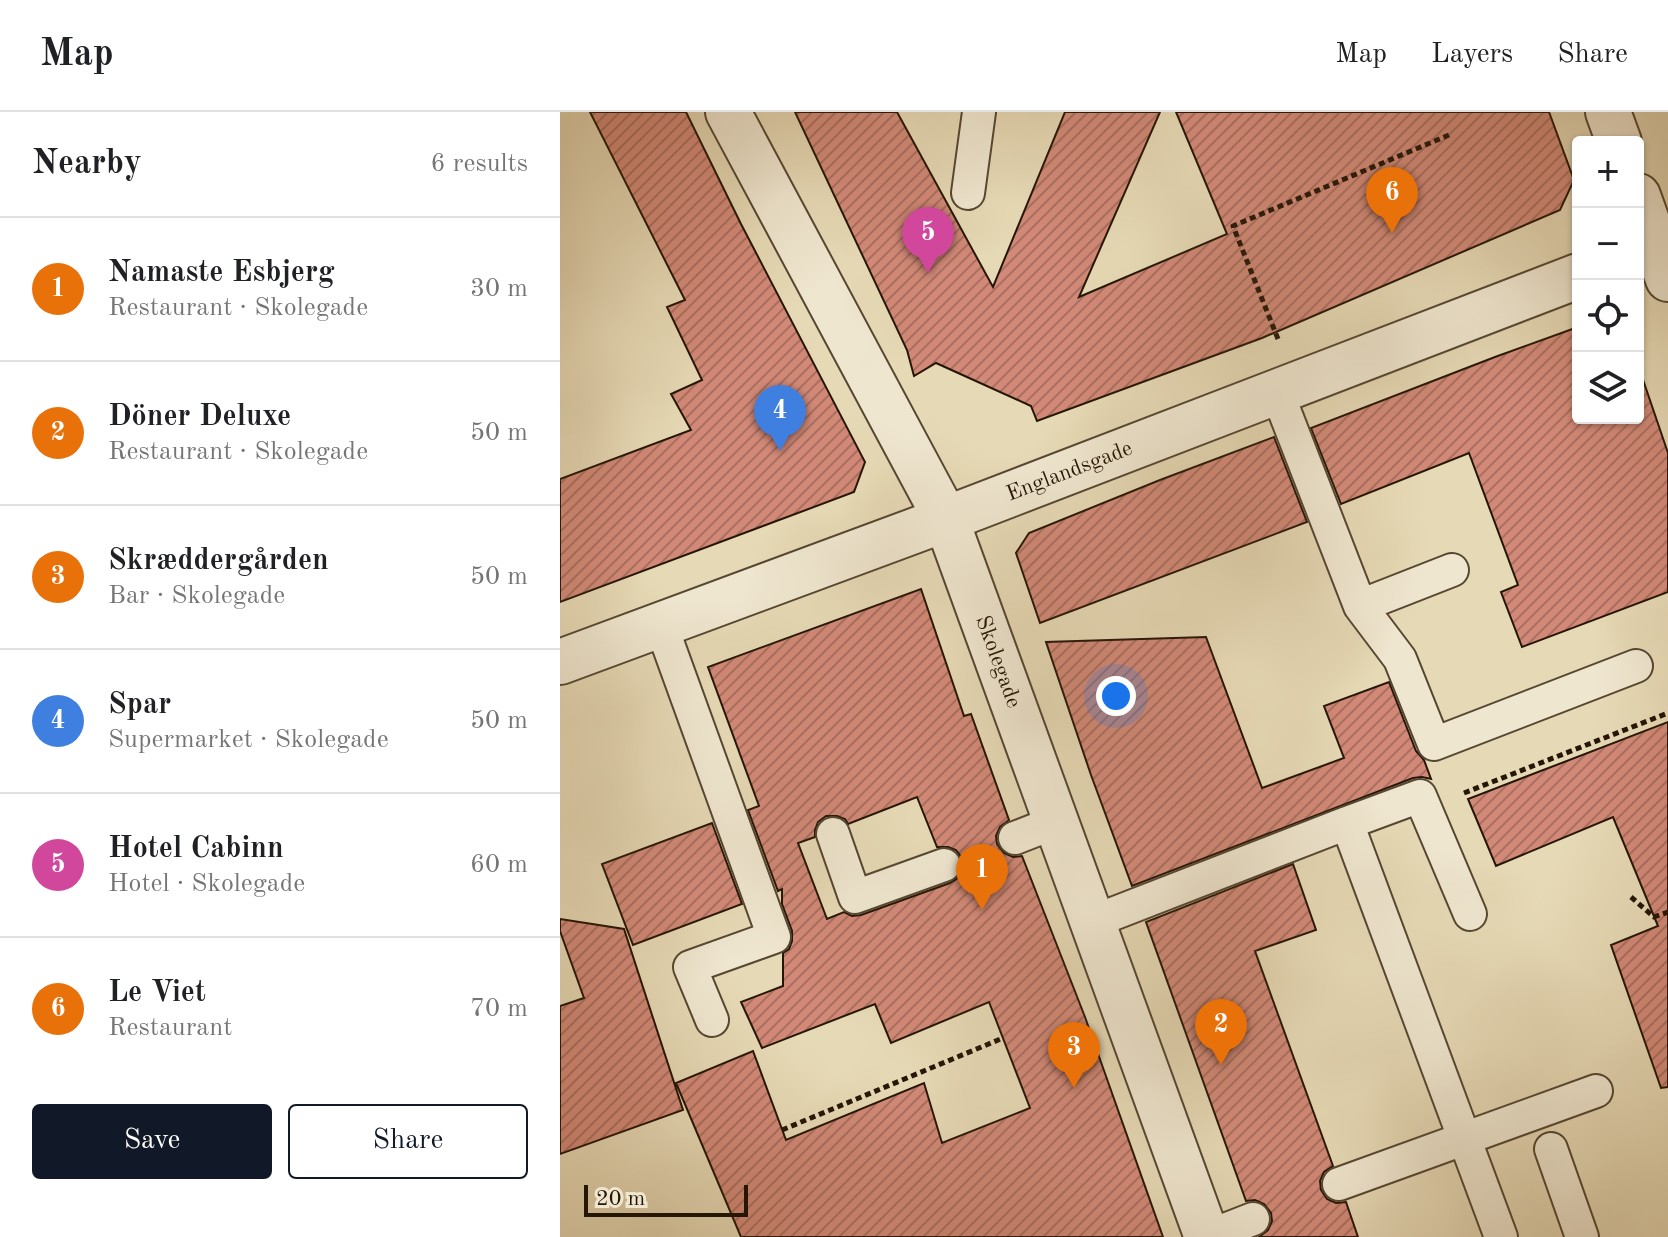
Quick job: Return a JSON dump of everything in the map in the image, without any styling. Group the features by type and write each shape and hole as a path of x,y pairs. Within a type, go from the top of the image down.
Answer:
{"street":[{"name":"Skolegade","path":"728,112 946,519 1207,1237"},
{"path":"1608,112 1617,136"},
{"path":"1642,208 1658,255"},
{"name":"Englandsgade","path":"560,662 946,519 1572,278"}],"lane":[{"path":"968,193 979,112"},
{"path":"1286,388 1360,606 1400,659 1434,744 1636,666"},
{"path":"1360,606 1452,570"},
{"path":"661,625 774,937 690,967 712,1020"},
{"path":"1092,922 1420,796 1470,914"},
{"path":"1015,838 1056,822"},
{"path":"1347,823 1501,1237"},
{"path":"833,834 855,897 944,865"},
{"path":"1339,1184 1596,1091"},
{"path":"1551,1149 1582,1237"},
{"path":"1207,1237 1253,1219"}],"path":[{"path":"1286,388 1233,226 1449,135"},
{"path":"1425,808 1668,713"},
{"path":"1631,897 1654,917 1668,912"},
{"path":"782,1130 1003,1038"}],"building":[{"path":"590,112 686,112 865,462 854,492 560,602 560,479 691,430 671,394 702,380 667,307 685,300"},
{"path":"795,112 897,112 993,287 1065,112 1160,112 1079,297 1227,234 1176,112 1549,112 1572,175 1572,184 1560,210 1262,338 1037,421 1031,406 936,363 914,376 907,350"},
{"path":"1572,329 1572,424 1644,424 1644,383 1668,453 1668,592 1522,647 1501,592 1518,585 1469,453 1341,504 1311,428"},
{"path":"1274,437 1307,522 1040,623 1016,553 1029,533"},
{"path":"921,589 964,716 971,714 1009,820 1000,827 997,844 1004,853 1013,857 1022,856 1085,1017 1163,1237 741,1237 676,1083 753,1051 786,1140 924,1083 942,1143 1030,1108 989,1002 891,1043 875,1004 762,1048 741,1002 783,986 783,953 789,949 792,931 782,904 782,889 778,891 748,810 759,806 708,667","holes":["917,797 937,847 956,850 962,858 963,868 959,877 950,883 861,915 852,916 844,912 827,919 798,843 815,837 818,822 826,816 837,816 848,824"]},
{"path":"1206,637 1262,788 1344,758 1324,706 1389,682 1416,751 1424,760 1431,779 1413,778 1132,886 1046,642"},
{"path":"1668,722 1668,1087 1661,1088 1611,945 1658,926 1613,817 1496,866 1468,799"},
{"path":"712,823 742,904 633,945 602,864"},
{"path":"1293,864 1316,930 1255,951 1333,1166 1324,1172 1320,1181 1321,1190 1327,1199 1336,1203 1346,1202 1358,1237 1259,1237 1268,1230 1271,1213 1264,1204 1255,1200 1246,1201 1146,922"},
{"path":"560,919 624,929 683,1110 560,1154 560,1006 584,998 560,931"}],"place":[{"name":"Le Viet","path":"1392,233"},
{"name":"Hotel Cabinn","path":"928,273"},
{"name":"Spar","path":"780,451"},
{"name":"Namaste Esbjerg","path":"982,910"},
{"name":"Döner Deluxe","path":"1221,1065"},
{"name":"Skræddergården","path":"1074,1088"}]}
